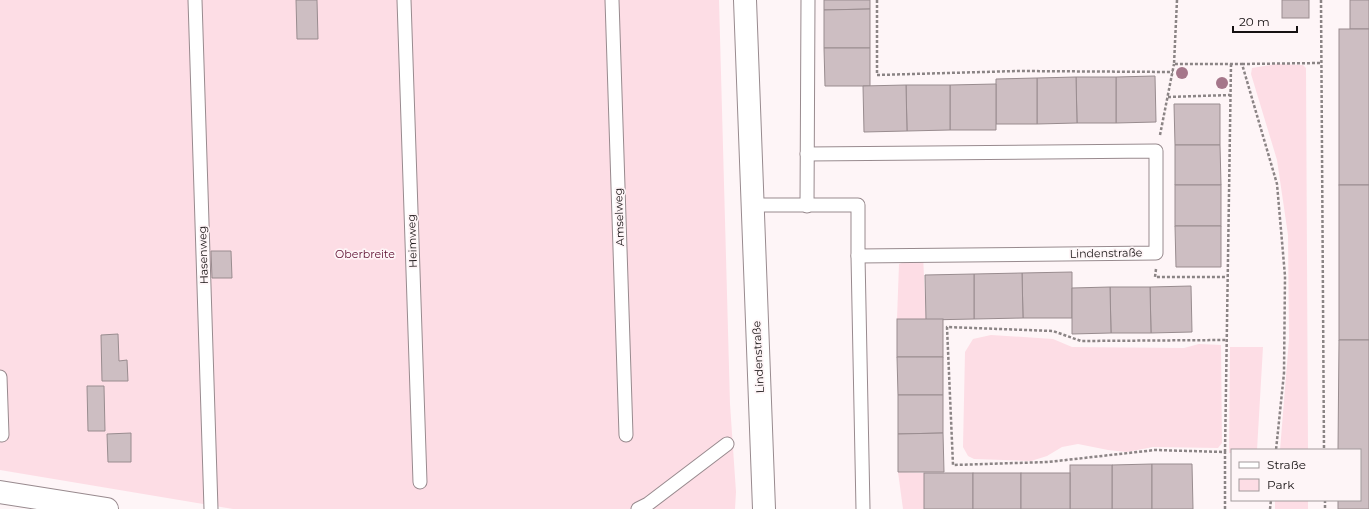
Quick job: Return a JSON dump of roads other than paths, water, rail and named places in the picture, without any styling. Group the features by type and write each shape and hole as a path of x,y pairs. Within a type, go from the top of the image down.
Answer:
{"street":[{"name":"Lindenstraße","path":"745,0 751,205 764,509"},
{"path":"0,492 107,509"}],"lane":[{"name":"Hasenweg","path":"195,0 211,509"},
{"name":"Heimweg","path":"404,0 420,482"},
{"name":"Amselweg","path":"612,0 626,435"},
{"path":"807,206 808,0"},
{"name":"Lindenstraße","path":"807,154 1156,152 1156,253 858,256"},
{"path":"751,205 858,205 863,509"},
{"path":"0,377 2,435"},
{"path":"638,509 648,504 727,444"}],"park label":[{"name":"Oberbreite","path":"365,254"}]}
